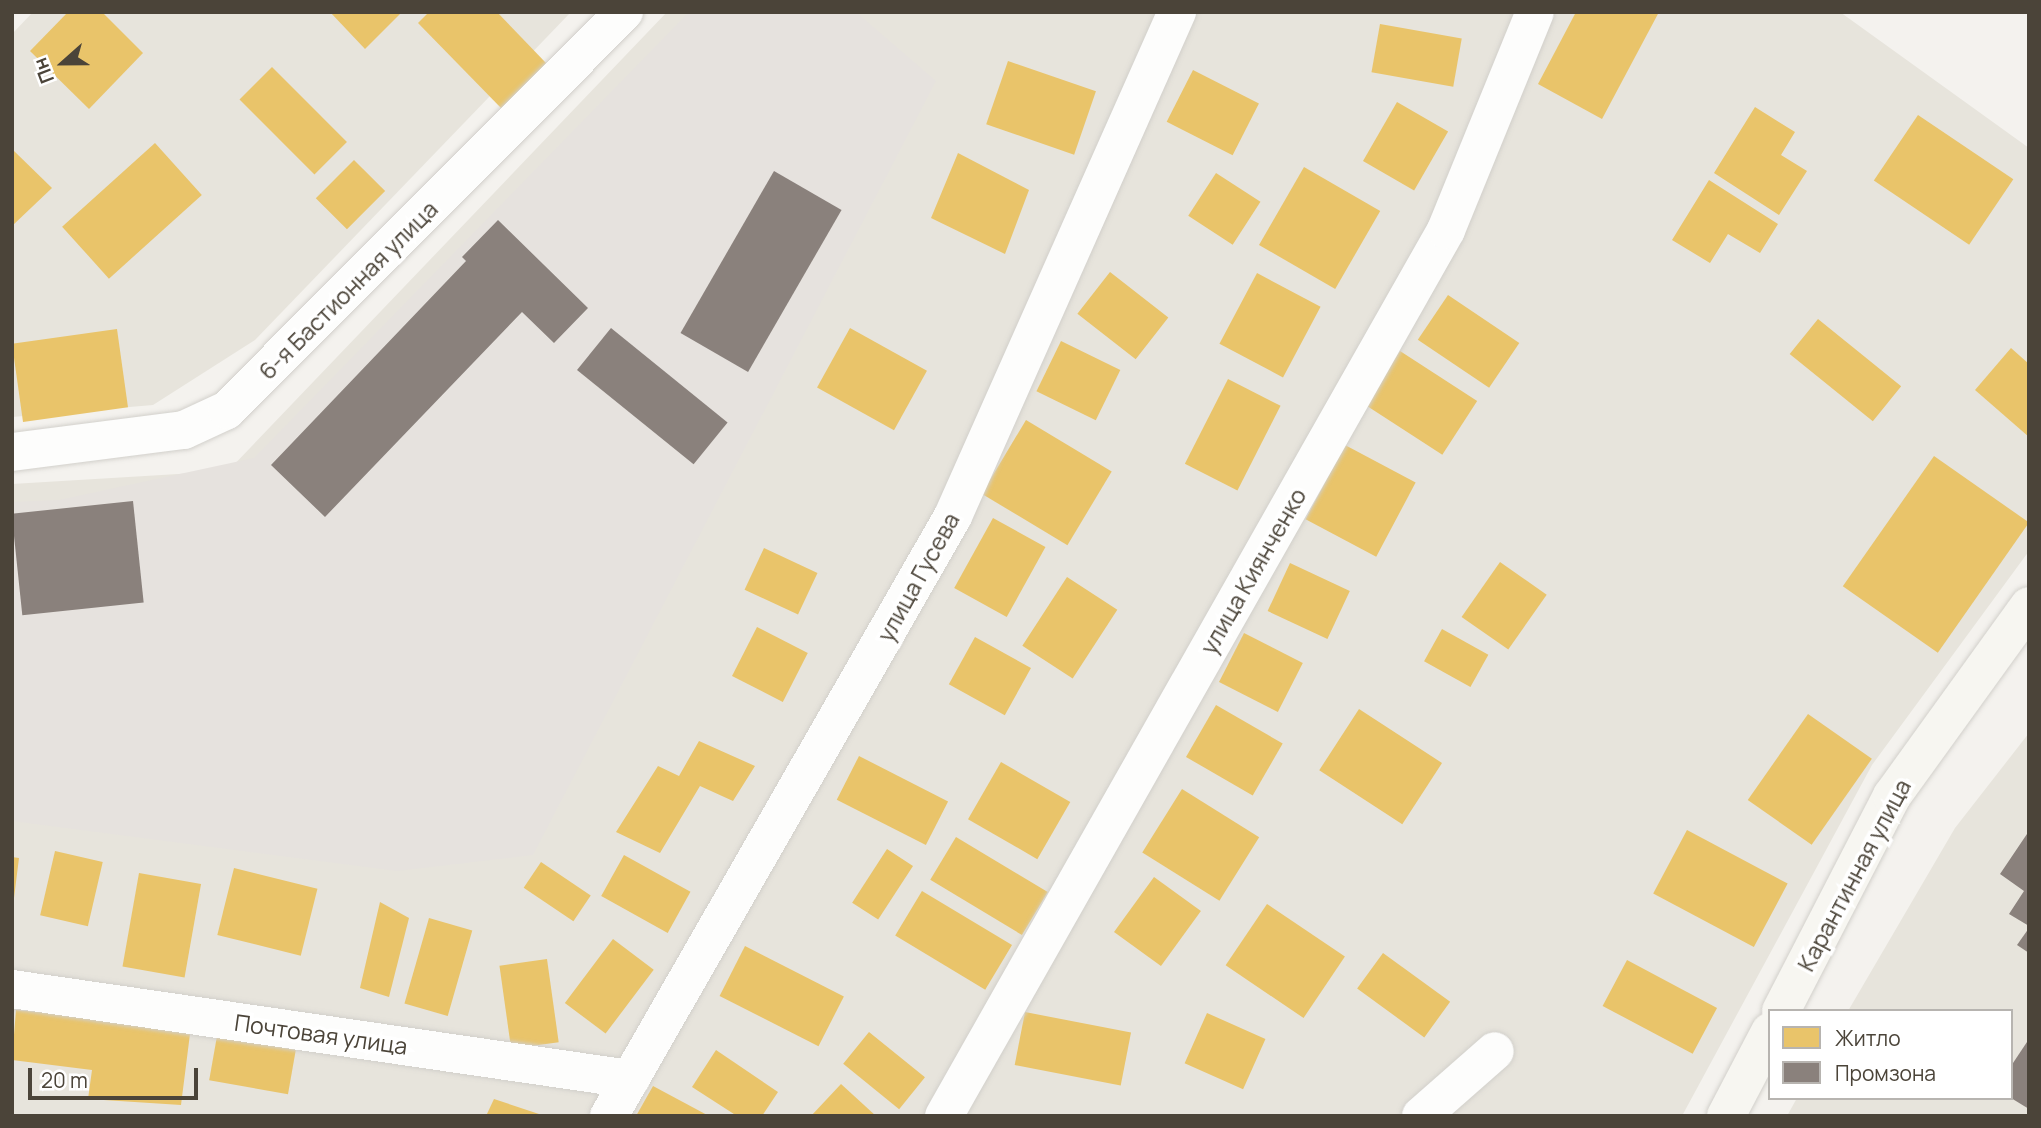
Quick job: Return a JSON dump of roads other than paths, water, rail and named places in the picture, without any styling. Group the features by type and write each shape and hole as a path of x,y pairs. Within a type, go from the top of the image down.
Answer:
{"main road":[{"name":"Карантинная улица","path":"1782,1009 1892,796 2029,606"},
{"path":"1726,1116 1768,1036"}],"street":[{"name":"6-я Бастионная улица","path":"12,452 184,430 226,410 624,12"},
{"name":"улица Гусева","path":"609,1116 953,516 1177,12"},
{"name":"улица Киянченко","path":"944,1116 1446,230 1535,12"},
{"name":"Почтовая улица","path":"12,989 630,1079"},
{"path":"1421,1116 1495,1051"}]}
